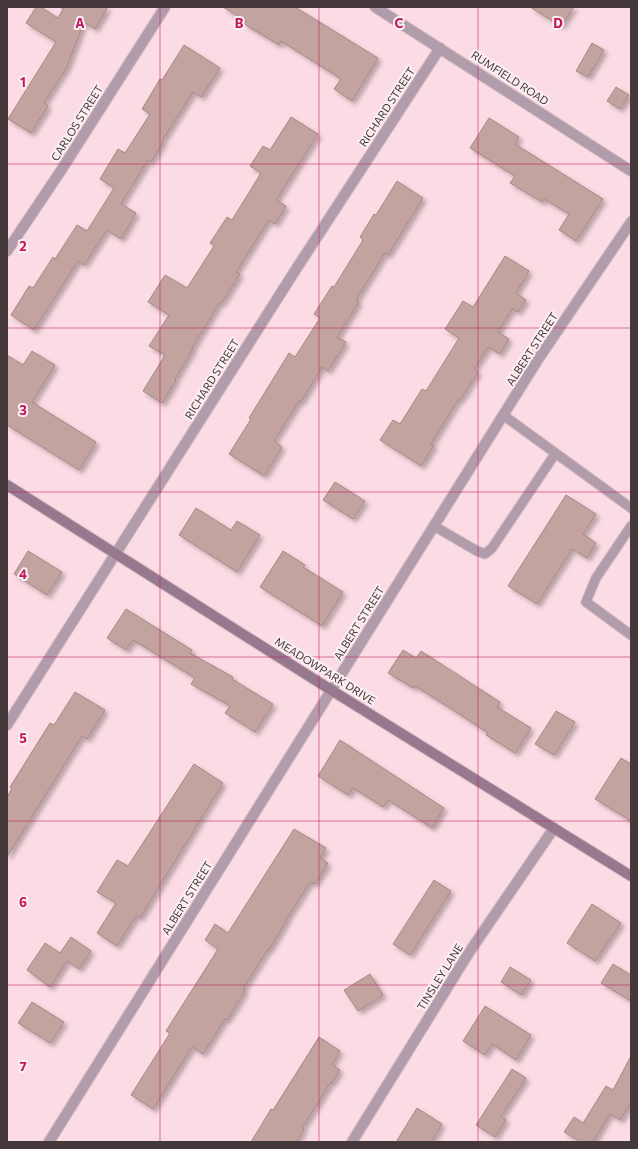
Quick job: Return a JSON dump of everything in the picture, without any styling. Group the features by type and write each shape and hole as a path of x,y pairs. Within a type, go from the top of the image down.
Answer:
{"street":[{"name":"CARLOS STREET","path":"7,251 60,172 165,7"},
{"name":"RUMFIELD ROAD","path":"375,7 631,170"},
{"name":"RICHARD STREET","path":"7,725 286,284 440,48"},
{"name":"ALBERT STREET","path":"49,1142 537,361 631,222"},
{"name":"MEADOWPARK DRIVE","path":"7,485 331,690 631,876"},
{"name":"TINSLEY LANE","path":"352,1142 468,954 554,828"}],"lane":[{"path":"503,415 631,508"},
{"path":"434,526 477,551 485,554 492,548 555,454"},
{"path":"631,526 596,578 586,602 631,635"}],"building":[{"path":"36,7 41,7 58,18 63,9 60,7 108,7 95,29 84,22 67,67 44,103 48,106 31,133 8,119 56,42 26,23"},
{"path":"223,7 295,7 378,58 352,101 334,89 341,79 281,41 279,45 244,24 246,21"},
{"path":"530,7 574,7 561,26"},
{"path":"592,43 604,50 588,77 576,71"},
{"path":"184,45 220,68 201,97 193,92 162,141 163,142 151,162 148,160 121,204 136,213 121,239 107,230 84,265 78,261 34,330 11,315 29,286 33,288 53,257 55,259 77,225 87,231 114,188 100,179 118,149 125,153 150,114 142,109 160,79 162,80"},
{"path":"616,87 629,95 620,109 607,101"},
{"path":"291,117 318,134 276,200 286,206 275,224 269,220 236,272 240,274 222,303 220,302 192,348 193,349 162,403 143,391 165,355 149,346 169,315 148,302 165,275 187,288 214,246 210,243 227,217 232,220 261,173 250,166 263,146 270,150"},
{"path":"489,118 519,137 515,144 603,199 576,241 559,230 569,214 544,199 542,202 510,183 515,176 470,148"},
{"path":"397,181 423,198 388,255 385,253 356,300 359,302 337,337 346,342 328,371 322,367 301,402 299,401 274,441 282,447 264,476 229,454 289,353 295,357 320,318 314,314 332,286 334,287 363,240 360,237 374,214 376,215"},
{"path":"505,256 529,271 516,293 526,300 518,312 512,309 498,332 509,339 500,354 488,347 474,369 478,372 460,400 458,400 431,444 434,445 421,466 380,440 393,420 400,424 422,389 426,391 459,338 445,329 463,301 473,307"},
{"path":"32,351 55,365 32,402 96,442 79,470 7,425 7,355 23,365"},
{"path":"335,482 365,501 353,519 323,500"},
{"path":"566,495 596,514 583,534 596,543 587,558 572,549 537,604 508,586"},
{"path":"196,508 231,530 237,521 260,535 237,572 179,535"},
{"path":"28,551 62,572 47,595 14,574"},
{"path":"283,551 305,565 303,567 343,592 322,626 260,587"},
{"path":"126,609 192,650 190,653 233,677 232,679 273,704 255,732 225,713 230,706 191,684 195,678 133,640 126,650 107,638"},
{"path":"403,650 416,658 421,651 500,702 497,707 531,728 515,753 486,735 488,733 415,686 413,688 388,673"},
{"path":"75,692 105,710 87,739 82,736 7,857 7,797 12,788 10,787 50,723 54,725"},
{"path":"556,711 575,722 554,755 535,744"},
{"path":"340,740 444,808 432,828 388,800 383,807 353,788 348,795 318,776"},
{"path":"621,758 631,764 631,821 595,799"},
{"path":"194,764 223,783 140,918 136,916 117,946 97,933 116,903 97,892 117,860 128,866"},
{"path":"294,829 326,848 320,858 328,863 315,884 310,882 269,950 268,949 243,989 245,991 227,1020 225,1019 203,1054 192,1047 153,1109 131,1095 170,1033 166,1031 218,949 205,940 215,924 228,933"},
{"path":"434,880 451,891 410,955 393,944"},
{"path":"592,904 621,923 595,961 567,943"},
{"path":"71,937 91,951 79,969 67,961 50,987 27,970 45,943 60,953"},
{"path":"613,964 631,975 631,1001 601,983"},
{"path":"510,967 531,980 521,995 501,982"},
{"path":"370,974 383,995 358,1011 344,990"},
{"path":"32,1002 64,1022 50,1043 18,1023"},
{"path":"485,1006 531,1035 516,1060 492,1044 485,1055 463,1041"},
{"path":"319,1037 340,1051 332,1064 340,1070 302,1128 304,1129 296,1142 251,1142 271,1109 273,1110"},
{"path":"631,1056 631,1103 620,1120 610,1114 593,1142 581,1142 564,1132 574,1117 583,1123 606,1086 613,1090"},
{"path":"512,1069 526,1078 501,1116 506,1120 495,1137 476,1125"},
{"path":"417,1108 442,1124 431,1142 396,1142"}]}
